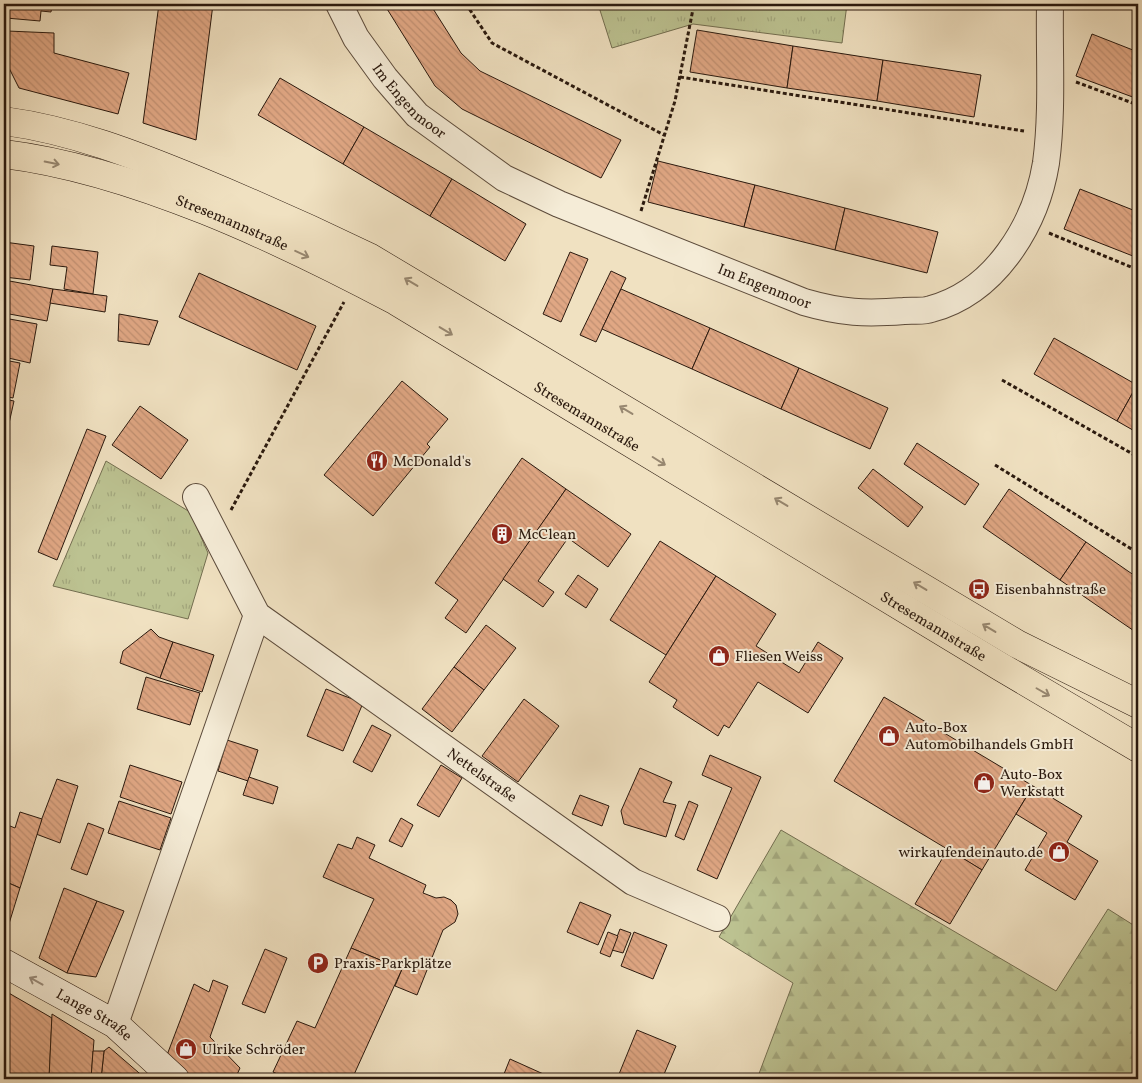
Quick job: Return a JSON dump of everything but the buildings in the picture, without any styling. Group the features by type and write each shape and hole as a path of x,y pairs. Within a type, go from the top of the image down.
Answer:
{"main road":[{"name":"Stresemannstraße","path":"4,121 89,139 149,161 290,218 369,257 1017,644 1138,704"},
{"name":"Stresemannstraße","path":"4,154 70,166 131,184 264,236 356,280 396,301 975,652 1138,748"}],"street":[{"name":"Im Engenmoor","path":"339,4 356,38 385,78 417,114 504,178 559,204 804,302 833,310 862,314 930,310 958,298 985,282 1015,244 1027,224 1039,193 1046,162 1050,4"},
{"name":"Nettelstraße","path":"196,497 257,615 633,882 717,918"},
{"path":"115,1024 257,615"},
{"name":"Lange Straße","path":"4,963 115,1024 175,1079"}],"path":[{"path":"466,4 492,43 664,134"},
{"path":"634,234 680,77 694,4"},
{"path":"1049,73 1138,105"},
{"path":"680,77 1047,134"},
{"path":"1027,224 1138,270"},
{"path":"216,538 356,280"},
{"path":"1002,380 1138,457"},
{"path":"996,465 1138,553"}],"green space":[{"path":"598,4 847,4 842,43 693,24 612,48"},
{"path":"106,461 190,512 208,553 188,619 53,586"},
{"path":"781,830 1056,991 1108,909 1138,928 1138,1079 757,1079 793,983 719,937"}],"place":[{"name":"McDonald's","path":"377,461"},
{"name":"McClean","path":"502,534"},
{"name":"Eisenbahnstraße","path":"979,589"},
{"name":"Fliesen Weiss","path":"719,656"},
{"name":"Auto-Box Automobilhandels GmbH","path":"889,736"},
{"name":"Auto-Box Werkstatt","path":"984,783"},
{"name":"wirkaufendeinauto.de","path":"1059,852"},
{"name":"Praxis-Parkplätze","path":"318,963"},
{"name":"Ulrike Schröder","path":"186,1049"}]}
